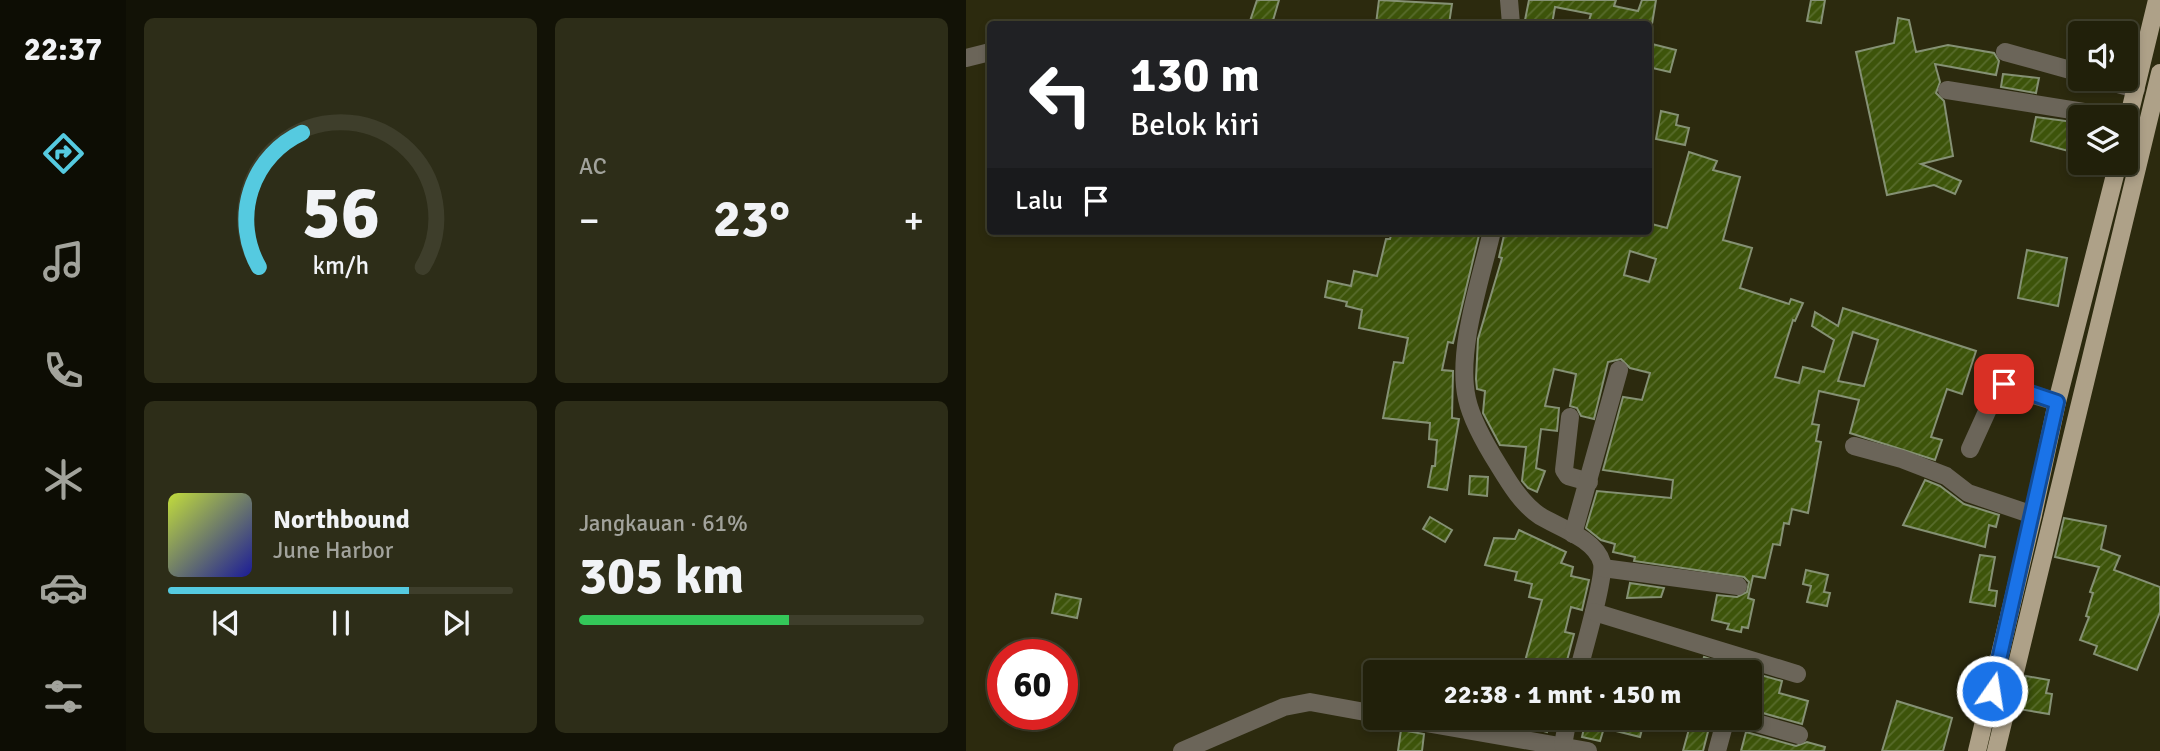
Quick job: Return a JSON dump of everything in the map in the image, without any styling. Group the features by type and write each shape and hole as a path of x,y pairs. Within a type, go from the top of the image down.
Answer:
{"main road":[{"path":"2138,81 2157,0"},
{"path":"2138,136 2160,73"},
{"path":"1977,751 2034,515 2057,402 2115,175"},
{"path":"1996,751 2128,175"},
{"path":"1992,691 2010,694"}],"street":[{"path":"1509,0 1511,21"},
{"path":"2005,52 2068,69"},
{"path":"966,58 987,53"},
{"path":"1947,90 2068,111"},
{"path":"1491,235 1464,365 1467,400 1490,451 1518,495 1537,514 1573,534 1598,553 1603,568 1581,660"},
{"path":"1573,534 1619,370"},
{"path":"1970,449 1999,385 2057,402"},
{"path":"1570,417 1565,473 1589,482"},
{"path":"1854,446 1946,476 1968,493 2034,515"},
{"path":"1603,568 1738,586"},
{"path":"1594,611 1797,674"},
{"path":"1182,751 1284,707 1310,702 1363,712"},
{"path":"1762,724 1800,735"},
{"path":"1461,730 1588,751"},
{"path":"1563,745 1566,730"},
{"path":"1717,751 1723,730"}],"building":[{"path":"1257,0 1279,0 1273,21 1250,21"},
{"path":"1379,0 1452,4 1449,21 1376,21"},
{"path":"1529,0 1616,0 1614,6 1638,11 1642,0 1656,0 1652,24 1652,21 1589,21 1591,14 1555,7 1553,21 1525,20"},
{"path":"1811,0 1825,0 1821,23 1807,21"},
{"path":"1898,18 1909,20 1916,52 1948,45 1994,53 1999,61 1996,75 1935,64 1940,82 1936,93 1944,101 1953,156 1921,164 1961,181 1955,194 1934,185 1887,195 1856,52 1894,43"},
{"path":"1652,44 1676,50 1670,72 1652,68"},
{"path":"2003,74 2039,78 2036,93 2001,87"},
{"path":"1661,111 1678,115 1676,125 1689,128 1685,145 1656,139"},
{"path":"2036,117 2068,121 2068,151 2031,141"},
{"path":"1689,152 1717,161 1713,170 1740,177 1723,240 1752,248 1740,288 1789,304 1791,299 1803,303 1795,321 1793,320 1775,377 1799,383 1803,367 1824,372 1834,340 1812,326 1815,312 1838,326 1843,308 1976,351 1962,394 1947,389 1931,437 1942,440 1935,460 1850,433 1859,400 1819,391 1812,424 1819,425 1816,441 1821,442 1808,513 1792,509 1789,524 1784,523 1780,545 1773,544 1765,578 1753,576 1748,598 1754,600 1748,628 1742,627 1741,632 1727,629 1729,624 1712,620 1717,595 1737,597 1747,592 1749,582 1744,577 1634,561 1635,557 1613,552 1615,544 1601,540 1586,528 1597,491 1671,498 1673,480 1603,470 1623,397 1642,400 1650,373 1630,368 1621,359 1608,362 1594,419 1581,416 1577,408 1570,406 1576,374 1554,369 1545,406 1559,408 1557,431 1541,429 1536,468 1545,471 1537,492 1522,481 1526,447 1500,445 1483,413 1485,391 1477,389 1478,339 1502,258 1499,257 1504,235 1652,235 1652,224 1667,228","holes":["1630,251 1656,259 1649,282 1624,275","1853,332 1878,340 1864,386 1838,381"]},
{"path":"1391,235 1479,235 1453,343 1448,342 1442,370 1453,371 1452,418 1459,419 1447,490 1428,487 1432,466 1435,466 1437,440 1429,439 1430,423 1383,418 1394,362 1403,363 1408,338 1359,328 1362,310 1346,306 1347,302 1325,297 1328,281 1351,286 1354,271 1377,276 1386,239 1390,239"},
{"path":"2027,250 2067,258 2058,306 2018,298"},
{"path":"1470,476 1488,477 1487,496 1469,494"},
{"path":"1925,480 1940,486 1964,504 1999,515 1996,527 1989,525 1985,547 1903,525"},
{"path":"1430,517 1452,530 1445,542 1423,529"},
{"path":"2064,518 2106,526 2101,549 2120,556 2114,570 2160,587 2160,612 2137,670 2094,654 2097,646 2080,640 2089,617 2086,616 2093,593 2090,592 2099,567 2055,557"},
{"path":"1519,530 1566,552 1561,563 1573,567 1571,576 1589,580 1582,610 1571,607 1565,632 1574,634 1567,660 1525,660 1542,600 1529,597 1532,584 1515,580 1517,572 1485,565 1494,538 1515,539"},
{"path":"1980,555 1995,557 1989,590 1997,591 1995,606 1970,602"},
{"path":"1806,570 1828,575 1824,592 1830,593 1827,606 1807,602 1811,586 1803,584"},
{"path":"1630,583 1664,588 1661,597 1627,598"},
{"path":"1056,594 1081,599 1077,618 1052,613"},
{"path":"1762,675 1782,681 1779,693 1808,701 1802,724 1762,713"},
{"path":"2026,676 2049,680 2046,693 2052,694 2049,714 2019,709"},
{"path":"1897,701 1952,718 1943,751 1882,751"},
{"path":"1401,730 1424,734 1422,751 1398,751"},
{"path":"1584,730 1603,730 1600,741 1582,737"},
{"path":"1612,730 1642,730 1640,737"},
{"path":"1689,730 1708,730 1703,751 1683,751"},
{"path":"1746,732 1796,746 1807,742 1825,747 1824,751 1741,751"}],"route":[{"path":"1992,691 2034,515 2057,402 2004,384"}]}
